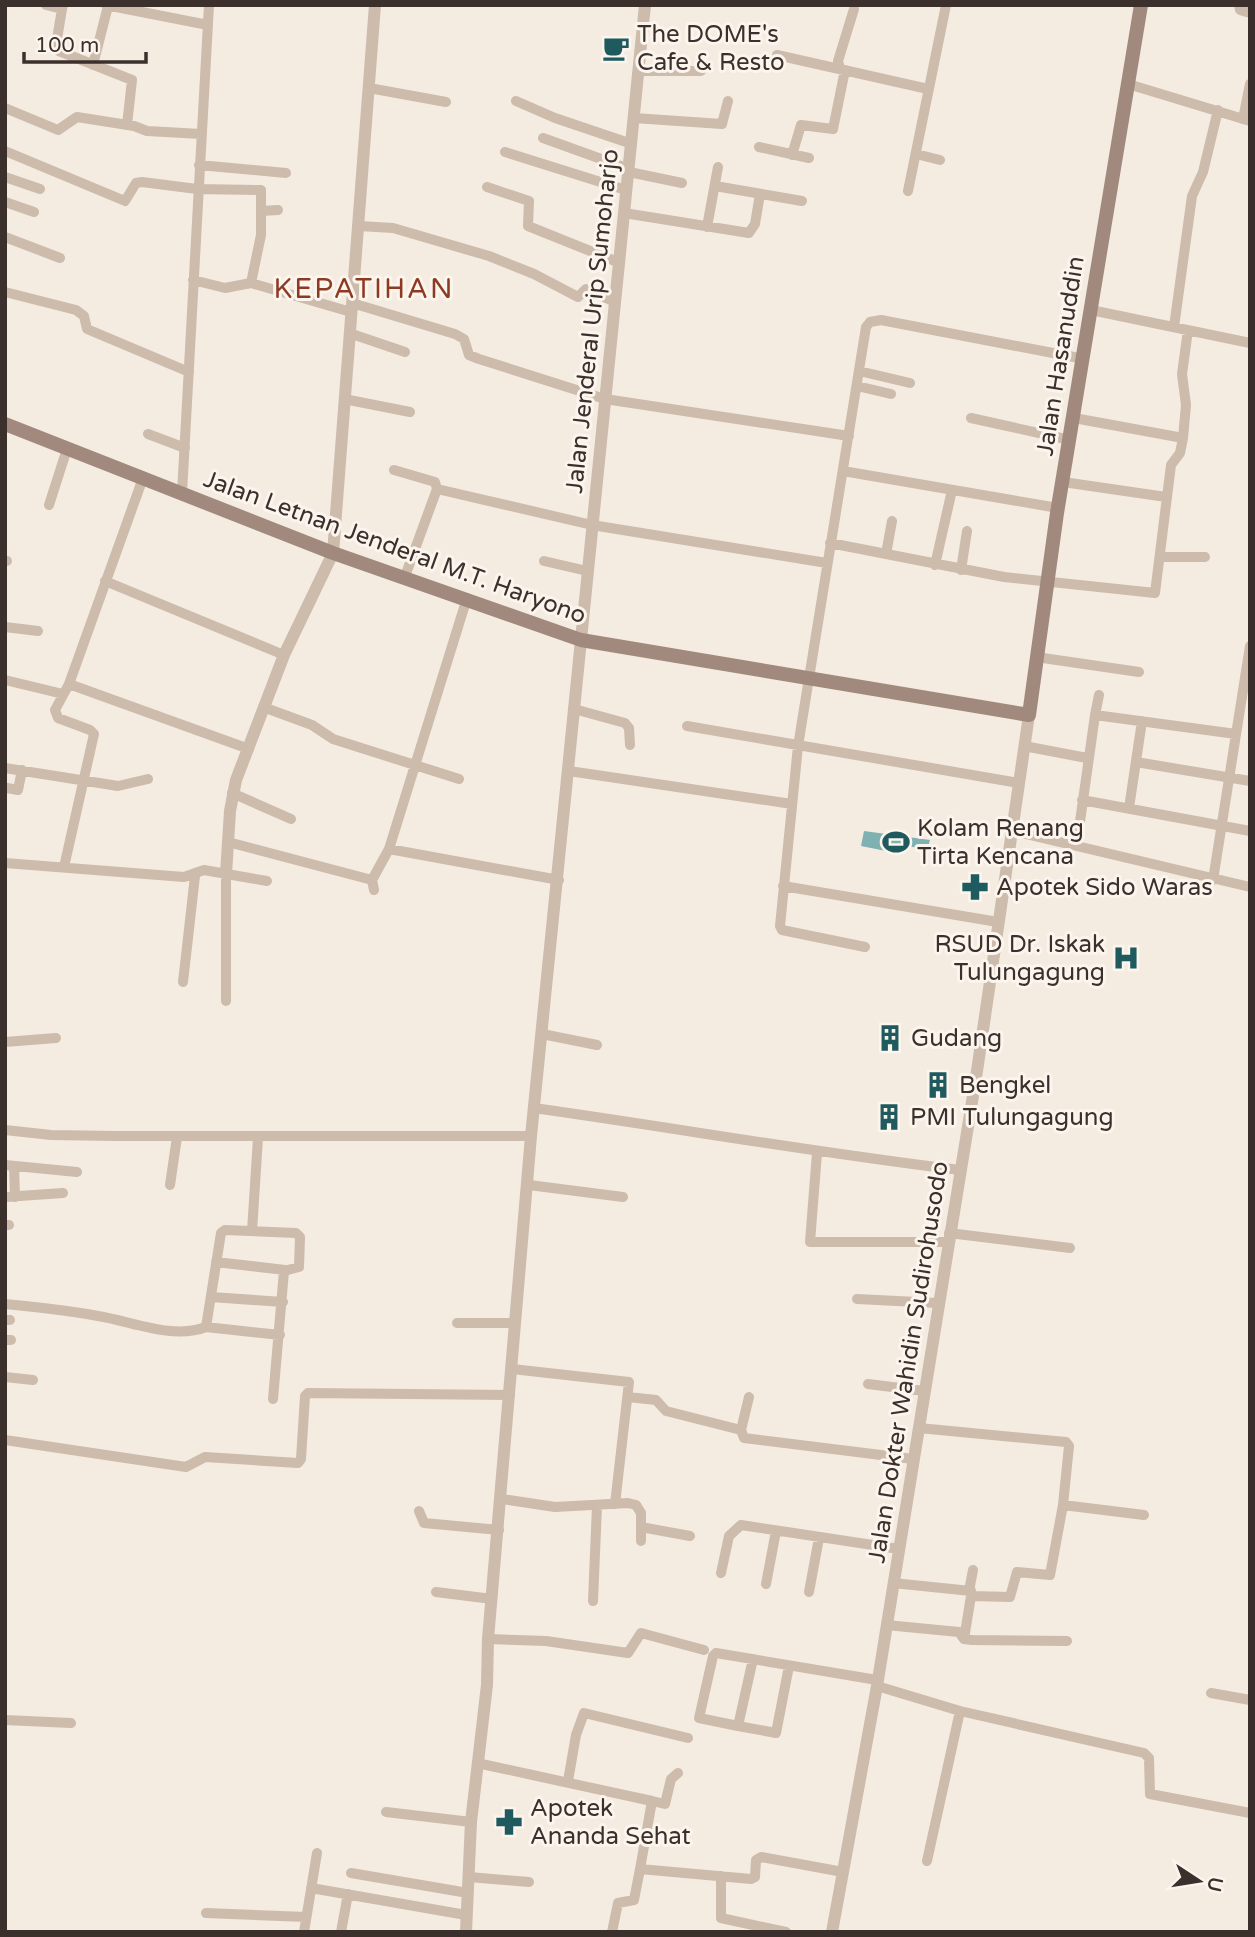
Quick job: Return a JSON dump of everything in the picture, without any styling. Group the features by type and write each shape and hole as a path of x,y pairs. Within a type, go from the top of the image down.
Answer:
{"main road":[{"name":"Jalan Hasanuddin","path":"1029,715 1058,508 1141,5"},
{"name":"Jalan Letnan Jenderal M.T. Haryono","path":"5,424 333,553 581,640 1029,715"}],"street":[{"path":"46,5 62,7 57,49 132,79 127,125"},
{"path":"182,493 209,5"},
{"path":"226,1001 226,874 232,793 284,655 333,553 374,5"},
{"name":"Jalan Jenderal Urip Sumoharjo","path":"466,1932 471,1822 487,1685 488,1639 531,1136 559,880 587,571 645,5"},
{"path":"908,191 946,5"},
{"path":"1239,5 1240,10 1250,13"},
{"path":"93,65 107,6 208,25"},
{"path":"792,155 801,125 833,129 843,70 838,61 853,9"},
{"path":"777,55 929,89"},
{"path":"639,71 701,71"},
{"path":"1128,84 1246,120 1250,84"},
{"path":"369,88 446,102"},
{"path":"516,100 555,118 632,144"},
{"path":"634,118 722,124 727,101"},
{"path":"5,107 58,130 77,117 147,131 201,134"},
{"path":"1174,327 1192,196 1203,172 1218,110"},
{"path":"543,138 629,170 682,183"},
{"path":"759,147 809,158"},
{"path":"5,151 125,201 139,182 197,189 261,190 261,234 251,283"},
{"path":"505,152 626,190"},
{"path":"916,154 940,160"},
{"path":"199,165 286,173"},
{"path":"707,227 718,167"},
{"path":"5,177 40,189"},
{"path":"715,186 802,201"},
{"path":"487,187 529,201 528,226 620,263"},
{"path":"624,213 748,233 755,224 760,194"},
{"path":"5,202 34,212"},
{"path":"261,211 278,210"},
{"path":"359,226 393,228 489,256 534,274 578,297 586,289 615,302"},
{"path":"5,237 60,258"},
{"path":"193,280 225,288 251,283 279,290 286,296 351,307 455,334 464,339 469,355 605,399 849,436"},
{"path":"5,292 76,310 84,316 88,330 189,372"},
{"path":"1091,310 1250,342"},
{"path":"865,947 782,930 782,886 798,746 866,327 875,320 1084,359"},
{"path":"830,543 961,570 1154,593 1171,465 1180,453 1183,438 1186,405 1181,374 1188,330"},
{"path":"349,333 405,352"},
{"path":"859,371 910,383"},
{"path":"857,386 891,394"},
{"path":"344,399 410,412"},
{"path":"971,418 1070,440"},
{"path":"1074,418 1183,438"},
{"path":"148,434 186,448"},
{"path":"49,505 67,449"},
{"path":"394,470 435,482 436,489 404,579"},
{"path":"843,471 1058,508"},
{"path":"64,867 94,734 55,716 57,704 69,684 143,478"},
{"path":"1063,482 1166,497"},
{"path":"436,489 592,525 827,562"},
{"path":"935,565 952,490"},
{"path":"886,554 892,521"},
{"path":"961,570 967,531"},
{"path":"1160,557 1205,556"},
{"path":"544,561 587,571"},
{"path":"105,581 284,655"},
{"path":"228,842 373,885 389,849 467,598"},
{"path":"5,626 38,631"},
{"path":"1213,880 1250,646"},
{"path":"1036,657 1139,672"},
{"path":"5,680 63,694"},
{"path":"69,684 248,749"},
{"path":"1077,843 1087,758 1099,695"},
{"path":"263,707 312,725 333,739 459,779"},
{"path":"574,709 625,723 629,728 630,745"},
{"name":"Jalan Dokter Wahidin Sudirohusodo","path":"832,1932 919,1428 1029,715"},
{"path":"1095,715 1236,733"},
{"path":"1129,808 1142,721"},
{"path":"687,726 1019,783"},
{"path":"1024,746 1087,758"},
{"path":"1136,762 1250,781"},
{"path":"5,768 83,778 118,786 148,779"},
{"path":"7,789 19,790 22,770"},
{"path":"569,771 792,804"},
{"path":"232,793 291,819"},
{"path":"1082,800 1250,831"},
{"path":"1013,831 1250,887"},
{"path":"389,849 559,880"},
{"path":"5,863 195,876 204,870 267,881"},
{"path":"183,982 195,876"},
{"path":"782,886 998,922"},
{"path":"542,1034 597,1045"},
{"path":"5,1042 56,1038"},
{"path":"534,1108 748,1138 817,1153 960,1170"},
{"path":"5,1130 51,1135 258,1138 531,1136"},
{"path":"170,1185 177,1137"},
{"path":"252,1231 258,1138"},
{"path":"817,1153 810,1242 948,1237 1070,1248"},
{"path":"63,1193 10,1197 10,1166 77,1172"},
{"path":"528,1185 623,1197"},
{"path":"206,1327 216,1262 223,1231 298,1234 299,1267 285,1270 216,1262"},
{"path":"274,1399 285,1270"},
{"path":"211,1297 283,1303"},
{"path":"857,1299 937,1303"},
{"path":"5,1304 83,1313 176,1332 193,1332 206,1327 280,1335"},
{"path":"457,1322 515,1323"},
{"path":"512,1369 629,1382 615,1504"},
{"path":"5,1377 33,1380"},
{"path":"868,1384 924,1391"},
{"path":"5,1440 186,1468 205,1457 298,1463 301,1459 305,1396 308,1393 510,1395"},
{"path":"628,1396 656,1400 666,1411 741,1430"},
{"path":"749,1397 741,1430 742,1435 748,1439 913,1459"},
{"path":"893,1583 1010,1597 1017,1572 1050,1575 1063,1505 1069,1446 1067,1443 919,1428"},
{"path":"502,1499 555,1507 636,1505 641,1513 641,1541"},
{"path":"1063,1505 1144,1515"},
{"path":"593,1601 597,1506"},
{"path":"419,1511 424,1523 499,1530"},
{"path":"641,1527 690,1536"},
{"path":"721,1573 729,1536 736,1527 899,1549"},
{"path":"766,1584 776,1531"},
{"path":"809,1592 818,1538"},
{"path":"964,1639 973,1570"},
{"path":"436,1592 492,1599"},
{"path":"886,1625 959,1632 964,1639"},
{"path":"488,1639 545,1642 628,1653 641,1633 704,1650"},
{"path":"964,1639 1067,1641"},
{"path":"789,1666 776,1733 699,1718 716,1653 753,1659 877,1683 960,1711 1144,1753 1149,1758 1150,1794 1250,1813"},
{"path":"738,1726 753,1659"},
{"path":"1211,1692 1250,1700"},
{"path":"927,1861 960,1711"},
{"path":"568,1781 576,1735 584,1713 688,1738"},
{"path":"5,1720 71,1723"},
{"path":"477,1763 665,1804 671,1779 678,1773"},
{"path":"612,1932 618,1903 634,1900 652,1801"},
{"path":"386,1812 471,1822"},
{"path":"304,1932 317,1853"},
{"path":"640,1869 753,1878 756,1860 761,1857 843,1872"},
{"path":"351,1873 468,1893"},
{"path":"721,1876 721,1918 786,1932"},
{"path":"469,1877 528,1882"},
{"path":"311,1888 466,1915"},
{"path":"341,1932 348,1894"},
{"path":"206,1913 306,1917"}],"water":[{"name":"Kolam Renang Tirta Kencana","path":"864,831 930,840 927,850 899,844 896,853 861,846"}],"place":[{"name":"The DOME's Cafe & Resto","path":"616,48"},
{"name":"Kolam Renang Tirta Kencana","path":"896,842"},
{"name":"Apotek Sido Waras","path":"975,887"},
{"name":"RSUD Dr. Iskak Tulungagung","path":"1126,958"},
{"name":"Gudang","path":"890,1038"},
{"name":"Bengkel","path":"938,1085"},
{"name":"PMI Tulungagung","path":"889,1117"},
{"name":"Apotek Ananda Sehat","path":"509,1822"}],"district":[{"name":"KEPATIHAN","path":"364,288"}]}
